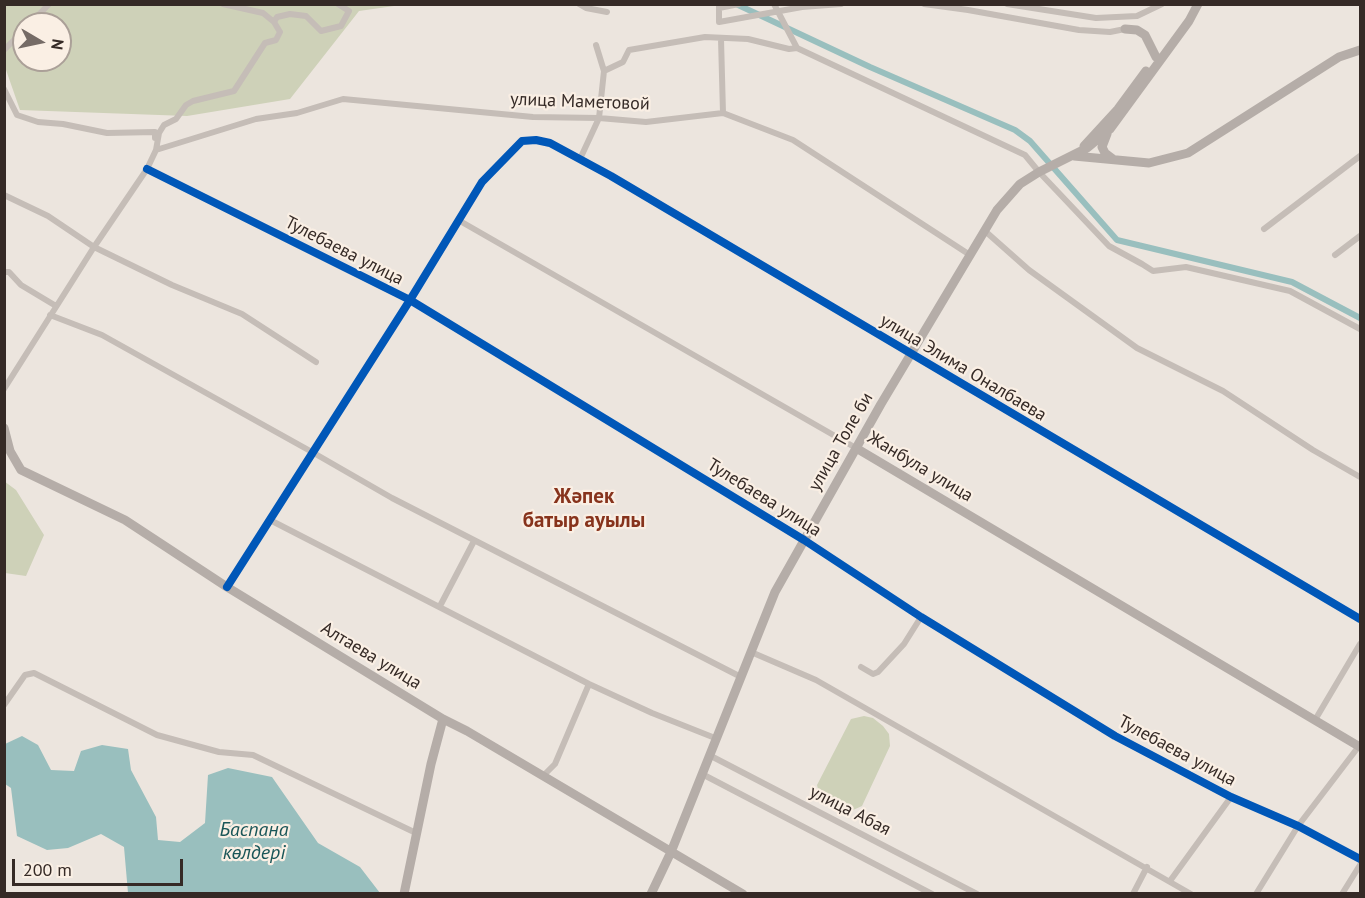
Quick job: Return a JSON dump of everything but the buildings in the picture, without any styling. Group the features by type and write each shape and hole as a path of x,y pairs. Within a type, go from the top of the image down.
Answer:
{"street":[{"path":"4,388 147,169 164,125 176,119 186,105 193,101 234,92 265,43 276,40 280,32 274,22 263,13 223,4"},
{"path":"274,22 277,17 290,14 306,16 321,31 341,26 349,11 338,4"},
{"path":"579,4 586,8 607,12"},
{"path":"739,4 719,6 719,22 776,8 841,4"},
{"path":"924,4 1078,30 1110,33 1125,29 1137,30 1145,35 1156,57"},
{"path":"1006,4 1096,18 1137,16 1162,4"},
{"path":"1074,156 1118,109 1183,19 1191,4"},
{"path":"1113,159 1104,153 1103,141 1189,21 1198,4"},
{"path":"776,8 797,48"},
{"path":"604,71 623,62 629,50 696,38 748,39 789,49 797,48 1025,154 1109,246 1153,271 1186,267 1290,291 1360,329"},
{"path":"721,39 723,112"},
{"path":"580,159 599,118 604,71 596,45"},
{"path":"1074,156 1149,163 1188,153 1339,57 1360,50"},
{"path":"4,89 17,115 38,122 63,124 107,133 155,132 156,150"},
{"name":"улица Маметовой","path":"156,150 256,119 297,113 343,99 533,117 599,118 646,122 723,112 793,140 970,255"},
{"path":"1074,156 1096,142 1110,129"},
{"name":"улица Элима Оналбаева","path":"460,221 482,182 522,141 549,142 1360,619"},
{"name":"улица Толе би","path":"651,894 671,852 775,592 856,448 998,210 1020,184 1039,172 1074,156"},
{"path":"1264,229 1360,156"},
{"name":"Тулебаева улица","path":"147,169 410,300 804,540 921,617 1115,736 1232,797 1298,826 1360,859"},
{"path":"4,195 48,216 94,247 172,285 242,314 316,362"},
{"path":"227,587 460,221"},
{"name":"Жанбула улица","path":"460,221 856,448 1360,746"},
{"path":"985,231 1029,270 1137,348 1223,391 1313,450 1360,477"},
{"path":"1335,255 1360,236"},
{"path":"4,272 9,272 21,285 56,306"},
{"path":"50,315 102,335 392,498 741,677"},
{"name":"Алтаева улица","path":"4,428 10,451 9,458 21,470 125,520 227,587 443,719 467,730 743,894"},
{"path":"270,520 589,684 652,713 715,738"},
{"path":"440,606 474,541"},
{"path":"861,667 873,674 878,672 904,644 921,617"},
{"path":"1315,720 1360,644"},
{"path":"751,652 816,680 1191,894"},
{"path":"4,705 25,675 34,673 157,735 219,752 253,755 416,833"},
{"path":"543,776 555,764 589,684"},
{"path":"404,894 431,764 443,719"},
{"path":"1256,894 1298,826 1360,746"},
{"name":"улица Абая","path":"709,755 977,894"},
{"name":"улица Абая","path":"702,774 932,894"},
{"path":"1170,881 1232,797"},
{"path":"1341,894 1360,865"},
{"path":"1133,894 1147,867"}],"green space":[{"path":"394,4 394,6 359,11 290,99 187,116 20,110 5,67 4,5"},
{"path":"4,481 16,490 44,535 26,576 5,573"},
{"path":"864,716 873,718 883,726 889,734 890,746 862,806 853,810 833,809 819,793 817,785 851,719"}],"water":[{"name":"Баспана көлдері","path":"22,736 38,745 51,770 74,771 81,751 102,745 128,749 131,770 156,817 158,840 180,842 205,823 208,775 228,768 272,777 318,843 360,867 380,893 128,893 124,847 101,834 68,848 47,850 17,836 11,788 5,784 5,744"}],"waterway":[{"path":"736,4 870,67 1015,130 1030,141 1117,240 1292,282 1360,318"}],"cycle path":[{"path":"227,587 410,300 482,182 522,141 536,140 550,143 611,176 1360,619"},
{"path":"147,169 410,300 804,540 921,617 1115,736 1231,797 1298,826 1360,859"}],"district":[{"name":"Жәпек батыр ауылы","path":"584,509"}]}
